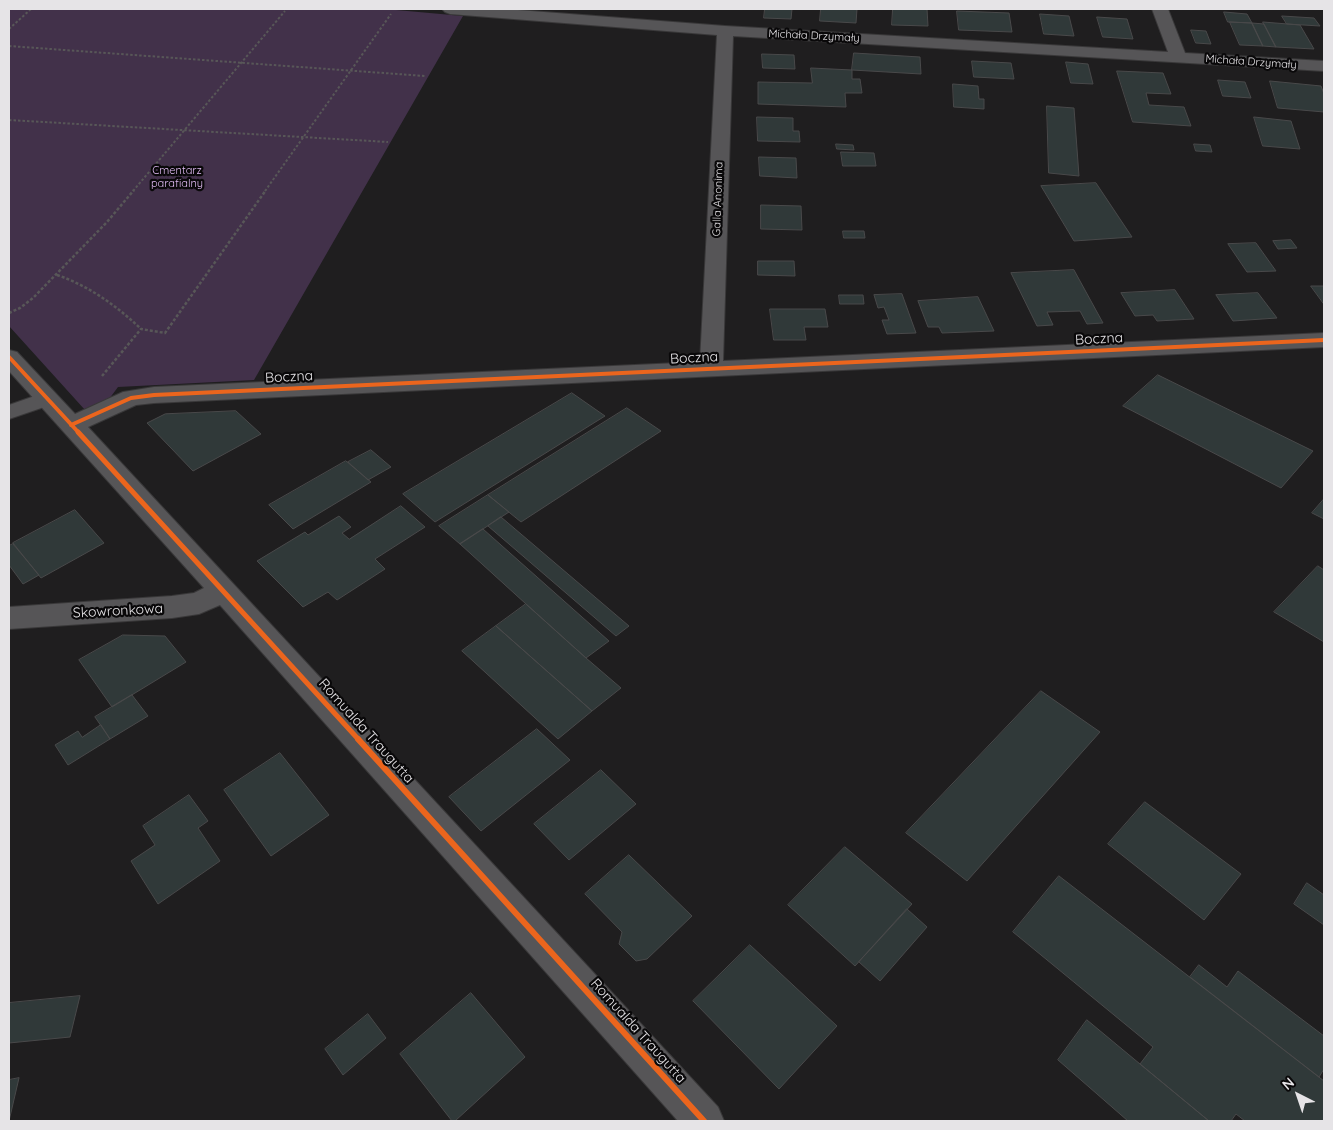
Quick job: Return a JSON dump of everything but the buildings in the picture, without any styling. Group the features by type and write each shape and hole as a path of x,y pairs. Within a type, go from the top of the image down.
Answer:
{"street":[{"name":"Michała Drzymały","path":"450,9 725,31 1324,66"},
{"path":"1160,9 1178,57"},
{"name":"Galla Anonima","path":"711,368 725,31"},
{"name":"Boczna","path":"71,425 131,398 154,395 1324,340"},
{"name":"Romualda Traugutta","path":"9,357 224,591 704,1121"},
{"name":"Skowronkowa","path":"9,618 172,608 199,603 224,591"}],"lane":[{"path":"9,412 46,399"}],"path":[{"path":"9,29 32,9"},
{"path":"9,313 20,308 33,298 107,222 285,11"},
{"path":"56,274 75,281 118,312 128,316 141,329 165,333 392,14"},
{"path":"9,46 425,76"},
{"path":"9,120 388,142"},
{"path":"101,411 87,396 141,329"}],"green space":[{"name":"Cmentarz parafialny","path":"9,9 385,9 463,16 254,380 118,387 109,399 85,410 9,326"}],"cycle path":[{"path":"71,425 131,398 154,395 1324,340"},
{"path":"9,357 224,591 704,1121"}]}
